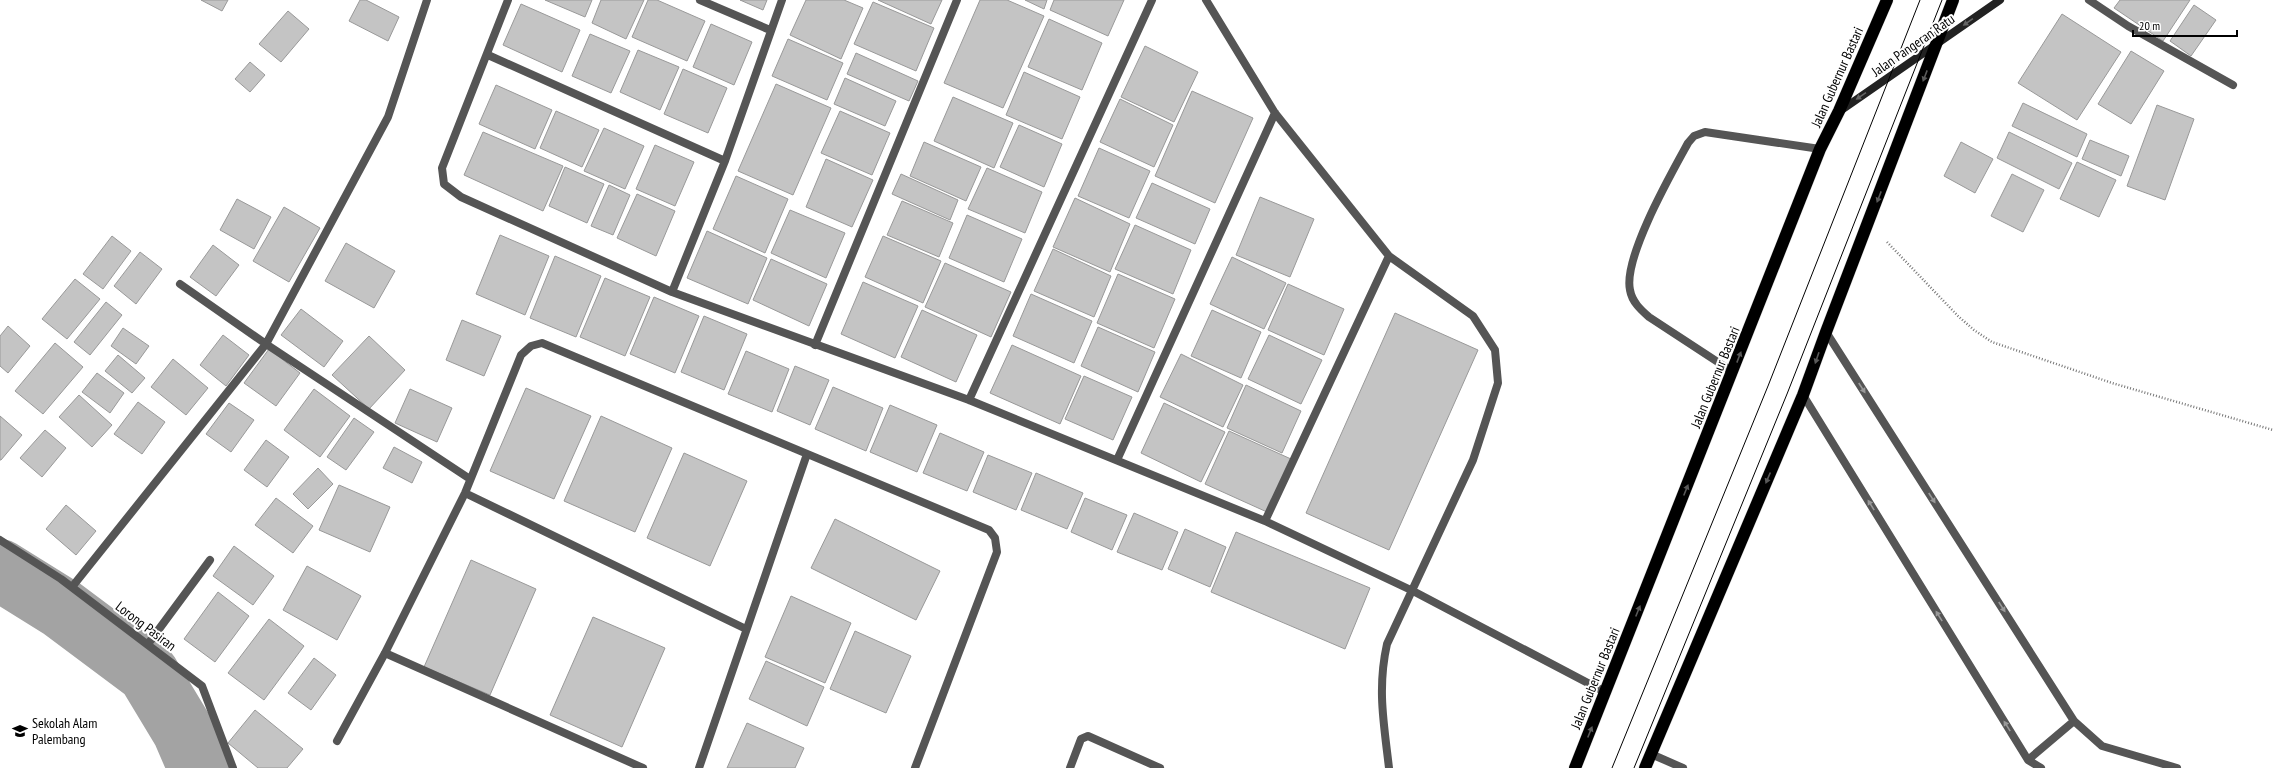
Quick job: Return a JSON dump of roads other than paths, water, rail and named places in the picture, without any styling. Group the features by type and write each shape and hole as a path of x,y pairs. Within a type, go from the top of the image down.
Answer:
{"highway":[{"name":"Jalan Gubernur Bastari","path":"1575,768 1820,149 1839,111 1887,0"},
{"path":"1645,768 1804,395 1826,332 1869,223 1953,0"}],"street":[{"path":"72,586 266,344 388,117 427,0"},
{"path":"508,0 488,55 442,168 444,184 461,197 672,292 969,400 1265,521 1414,591 1605,692"},
{"path":"700,0 770,30"},
{"path":"672,292 725,161 770,30 782,0"},
{"path":"815,345 957,0"},
{"path":"969,400 1152,0"},
{"path":"1206,0 1275,113 1389,256 1473,316 1495,350 1498,383 1473,460 1414,591 1387,644 1382,666 1380,688 1389,768"},
{"name":"Jalan Pangeran Ratu","path":"1839,111 2000,0"},
{"path":"2089,0 2128,26 2232,85"},
{"path":"488,55 725,161"},
{"path":"1117,460 1275,113"},
{"path":"1733,372 1649,318 1637,306 1630,291 1629,271 1651,214 1688,144 1694,136 1705,132 1820,149"},
{"path":"1265,521 1389,256"},
{"path":"180,284 266,344 470,479"},
{"path":"1826,332 2074,721 2102,746 2177,768"},
{"path":"337,741 385,653 465,493 522,355 531,346 542,343 989,530 994,538 996,552 915,768"},
{"path":"1804,395 2028,760 2041,768"},
{"path":"700,768 746,629 807,454"},
{"path":"465,493 746,629"},
{"name":"Lorong Pasiran","path":"0,540 72,586 202,686 233,768"},
{"path":"148,644 210,560"},
{"path":"385,653 643,768"},
{"path":"2028,760 2074,721"},
{"path":"1070,768 1081,739 1088,736 1160,768"},
{"path":"1651,754 1683,768"}],"waterway":[{"path":"0,570 61,608 148,673 183,731 199,768"}],"tram line":[{"path":"1612,768 1768,386 1920,0"},
{"path":"1634,768 1787,394 1942,0"}],"place":[{"name":"Sekolah Alam Palembang","path":"20,731"}]}
